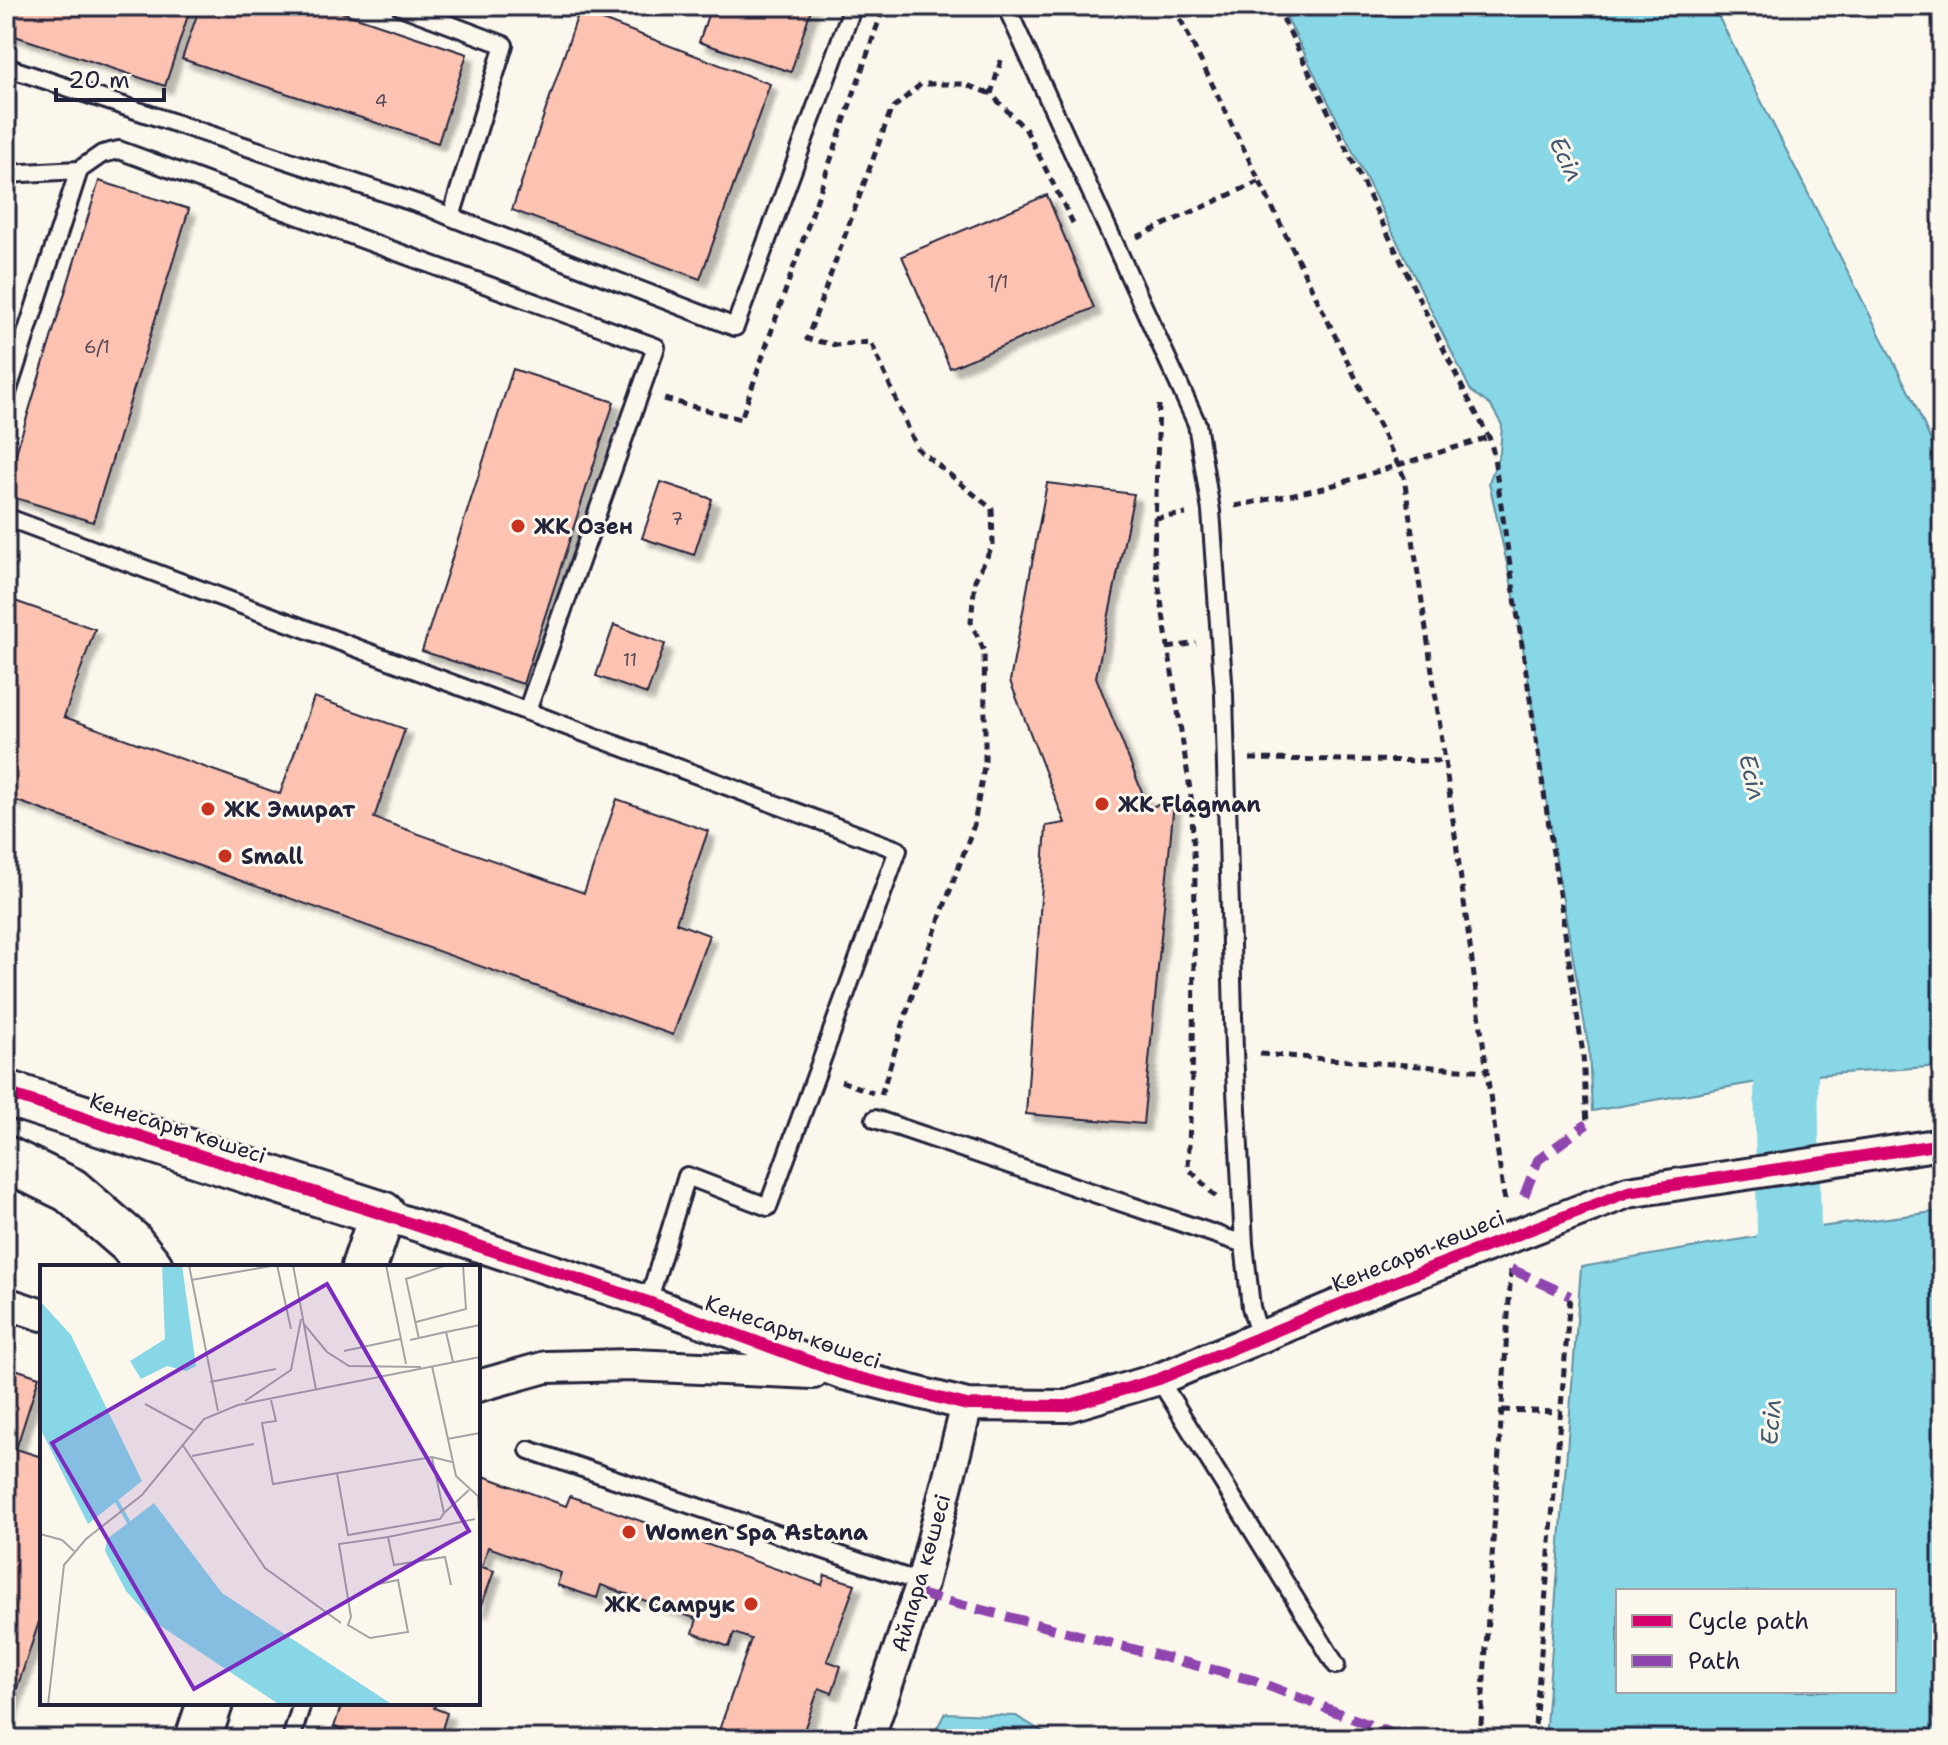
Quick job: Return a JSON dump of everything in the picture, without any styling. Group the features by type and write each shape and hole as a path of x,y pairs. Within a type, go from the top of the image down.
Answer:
{"street":[{"name":"Кенесары көшесі","path":"6,1093 648,1302 844,1374 967,1405 1067,1406 1159,1379 1512,1235 1628,1192 1942,1144"},
{"path":"6,1159 70,1190 130,1242 148,1265"},
{"path":"365,1265 382,1214"},
{"path":"6,1303 40,1314"},
{"path":"480,1385 546,1367 633,1365 844,1374"},
{"name":"Айпара көшесі","path":"868,1739 922,1583 967,1405"},
{"path":"198,1739 209,1705"}],"lane":[{"path":"400,6 504,45 451,217"},
{"path":"6,67 428,207 735,327 853,6"},
{"path":"1009,13 1197,424 1211,511 1224,695 1234,1052 1244,1244 1251,1307 1260,1338"},
{"path":"6,174 79,170 102,154 119,150 656,347 527,711"},
{"path":"6,396 79,170"},
{"path":"6,517 898,850 768,1207 687,1176 648,1302"},
{"path":"875,1119 1244,1244"},
{"path":"1159,1379 1336,1665"},
{"path":"529,1450 922,1583"},
{"path":"291,1739 301,1705"}],"path":[{"path":"1174,6 1404,477 1503,1191 1512,1235 1480,1739"},
{"path":"1277,6 1489,437 1583,1054 1587,1124"},
{"path":"991,94 1009,13"},
{"path":"875,1119 915,986 974,825 985,761 985,717 984,651 971,622 975,580 993,545 992,509 917,448 871,342 836,345 807,339 891,110 921,84 964,84 991,94 1026,130 1075,227"},
{"path":"1115,246 1260,181"},
{"path":"1159,403 1154,555 1191,796 1195,872 1188,1168 1225,1205 1244,1244"},
{"path":"1155,518 1211,511 1324,488 1489,437"},
{"path":"1185,759 1445,761"},
{"path":"1193,1050 1486,1071"},
{"path":"817,1072 881,1096"},
{"path":"1534,1739 1570,1296"},
{"path":"1502,1410 1561,1412"}],"water":[{"path":"1281,6 1713,6 1913,400 1942,466 1942,1066 1786,1077 1592,1111 1589,1049 1551,832 1518,614 1489,482 1500,453 1502,425 1491,406 1471,391"},
{"path":"1942,1211 1942,1739 1545,1739 1581,1267 1789,1231"},
{"path":"945,1713 1016,1716 1055,1739 931,1739"}],"building":[{"path":"6,6 191,6 165,86 6,33"},
{"path":"200,6 323,6 467,54 438,143 182,59"},
{"path":"711,6 812,6 791,72 699,42"},
{"path":"579,11 770,84 700,279 512,210"},
{"path":"99,181 189,209 93,522 6,495 6,486"},
{"path":"99,181 189,209 93,522 6,495 6,486"},
{"path":"1047,195 1094,308 950,368 902,256"},
{"name":"ЖК Озен","path":"513,369 614,402 523,684 422,651"},
{"name":"ЖК Озен","path":"513,369 614,402 523,684 422,651"},
{"path":"661,482 712,499 694,555 642,538"},
{"name":"ЖК Flagman","path":"1047,483 1134,494 1096,677 1148,807 1174,802 1143,1124 1026,1114 1046,826 1065,823 1010,681"},
{"name":"ЖК Эмират","path":"6,598 95,629 64,717 280,794 314,697 405,729 374,818 584,893 617,799 708,831 676,923 709,935 673,1035 6,797"},
{"path":"614,625 665,644 647,694 596,676"},
{"path":"6,1366 39,1377 16,1449 40,1456 40,1619 6,1721"},
{"name":"ЖК Самрук","path":"480,1475 566,1506 570,1496 822,1585 825,1575 855,1584 827,1661 841,1666 832,1693 819,1688 804,1730 815,1733 813,1739 716,1739 751,1639 734,1633 729,1647 693,1633 697,1619 601,1585 597,1598 557,1585 561,1573 488,1547 482,1567 494,1571 480,1610"},
{"path":"341,1705 435,1705 434,1708 447,1713 439,1739 342,1739 345,1730 334,1727"}],"waterway":[{"name":"Есіл","path":"1781,991 1789,1231 1781,1318"}],"marked path":[{"path":"1524,1196 1538,1160 1587,1124"},
{"path":"1511,1269 1570,1296"},
{"path":"919,1594 1253,1680 1406,1739"}],"cycle path":[{"path":"6,1093 648,1302 844,1374 967,1405 1067,1406 1159,1379 1386,1285 1628,1192 1942,1144"}],"place":[{"name":"ЖК Озен","path":"518,526"},
{"name":"ЖК Flagman","path":"1102,804"},
{"name":"ЖК Эмират","path":"208,809"},
{"name":"Small","path":"225,856"},
{"name":"Women Spa Astana","path":"629,1532"},
{"name":"ЖК Самрук","path":"751,1604"}]}
